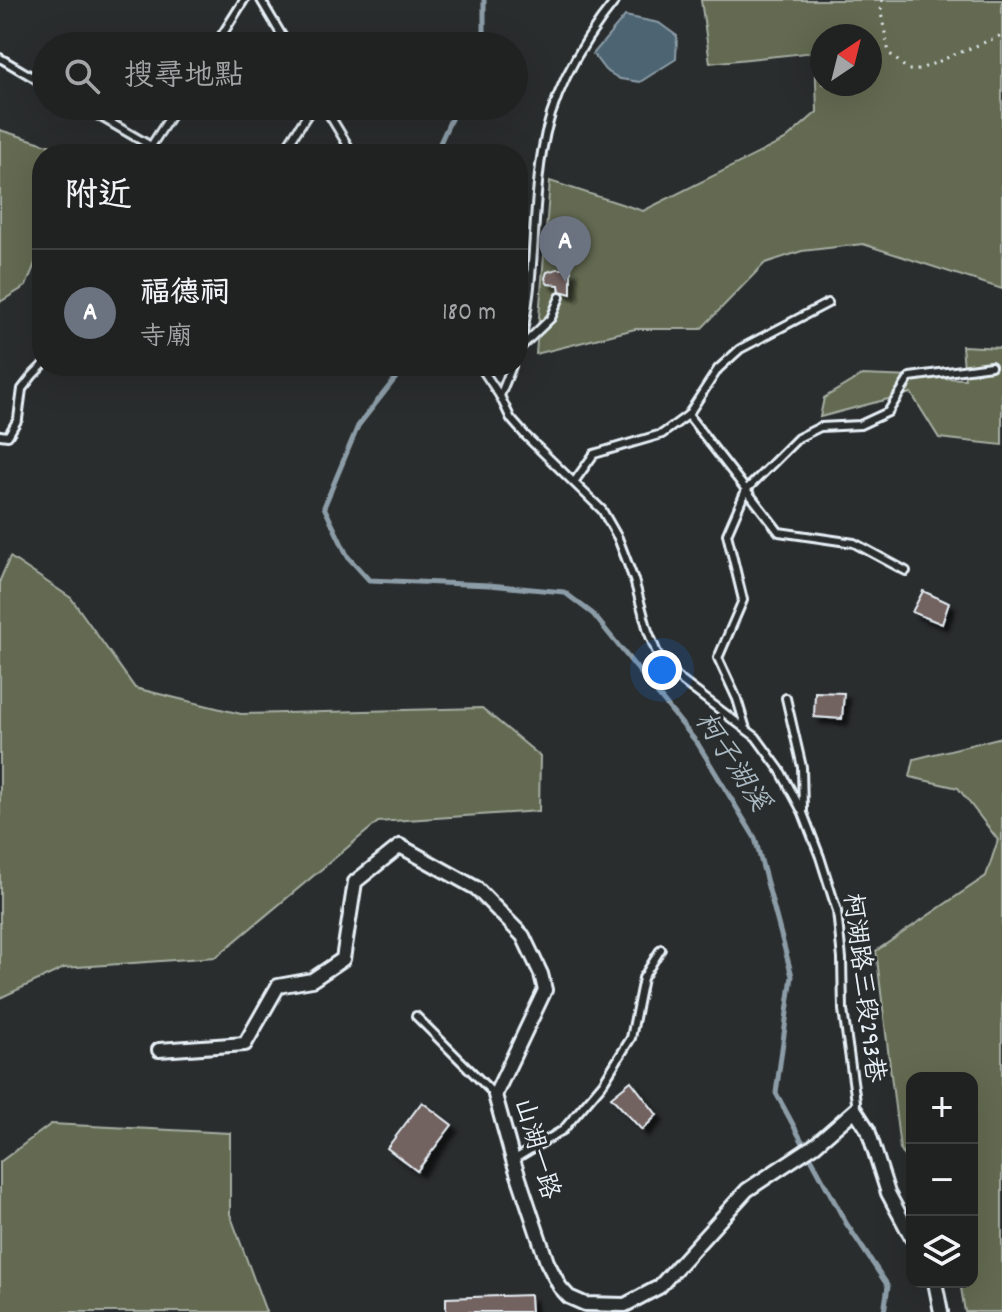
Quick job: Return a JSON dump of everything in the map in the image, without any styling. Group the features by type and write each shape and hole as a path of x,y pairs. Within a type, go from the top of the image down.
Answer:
{"street":[{"name":"山湖一路","path":"159,1050 245,1044 278,986 312,980 343,959 355,882 400,846 476,888 523,936 541,974 545,990 495,1095 547,1262 569,1297 585,1304 625,1305 659,1287 747,1190 815,1145 855,1110"},
{"path":"855,1110 868,1130 888,1193 906,1227"},
{"path":"936,1288 941,1312"}],"lane":[{"path":"224,32 244,0"},
{"path":"261,0 280,32"},
{"path":"528,305 542,151 553,106 579,54 616,0"},
{"path":"0,58 32,77"},
{"path":"106,120 148,144"},
{"path":"152,144 168,120"},
{"path":"288,144 304,120"},
{"path":"332,120 347,144"},
{"path":"528,340 551,318 560,297"},
{"path":"574,482 594,454 662,434 688,415 718,369 740,349 828,303"},
{"path":"746,729 737,699 718,658 743,600 727,534 746,490 798,438 820,427 860,425 888,412 910,377 991,366"},
{"path":"0,435 8,436 18,419 22,389 32,376"},
{"name":"柯湖路三段293巷","path":"486,376 511,419 602,510 618,538 659,658 678,678 756,737 780,770 803,813 837,911 843,1010 855,1110"},
{"path":"500,396 508,376"},
{"path":"688,415 779,532 854,543 906,571"},
{"path":"786,698 802,767 803,813"},
{"path":"513,1160 563,1130 603,1083 631,1038 643,978 661,949"},
{"path":"416,1016 495,1095"}],"path":[{"path":"882,0 881,13 889,53 908,70 918,70 1002,35"}],"green space":[{"path":"701,0 1002,0 1002,289 863,244 802,251 765,263 701,329 635,329 536,354 550,181 643,211 785,140 817,112 816,96 882,96 882,24 810,24 810,53 710,63"},
{"path":"0,130 45,144 32,144 32,271 26,286 0,302"},
{"path":"962,346 1002,348 1002,445 939,438 911,393 820,417 824,398 862,375 965,379"},
{"path":"10,557 71,598 135,688 241,714 482,708 540,756 539,811 378,822 216,957 64,968 0,998 0,580"},
{"path":"1002,737 1002,1312 965,1312 961,1288 978,1288 978,1072 906,1072 906,1160 900,1149 876,951 986,876 998,840 958,788 910,777 914,759"},
{"path":"51,1124 230,1133 230,1214 266,1312 0,1312 0,1162"}],"water":[{"path":"625,16 659,23 677,36 676,59 640,82 620,79 605,70 593,54"}],"building":[{"path":"571,269 571,294 560,291 559,285 546,281 547,272"},
{"path":"923,591 949,603 942,624 912,612"},
{"path":"815,692 844,693 842,719 814,717"},
{"path":"631,1081 657,1115 642,1130 611,1097"},
{"path":"422,1102 452,1125 417,1171 387,1148"},
{"path":"530,1295 531,1312 446,1312 446,1298"}],"waterway":[{"name":"柯子湖溪","path":"484,0 484,32"},
{"name":"柯子湖溪","path":"440,144 451,120"},
{"name":"柯子湖溪","path":"397,376 358,426 324,507 348,557 369,580 564,592 593,614 698,744 755,838 792,976 776,1093 846,1223 888,1286 884,1312"}],"place":[{"name":"福德祠","path":"565,282"}]}
